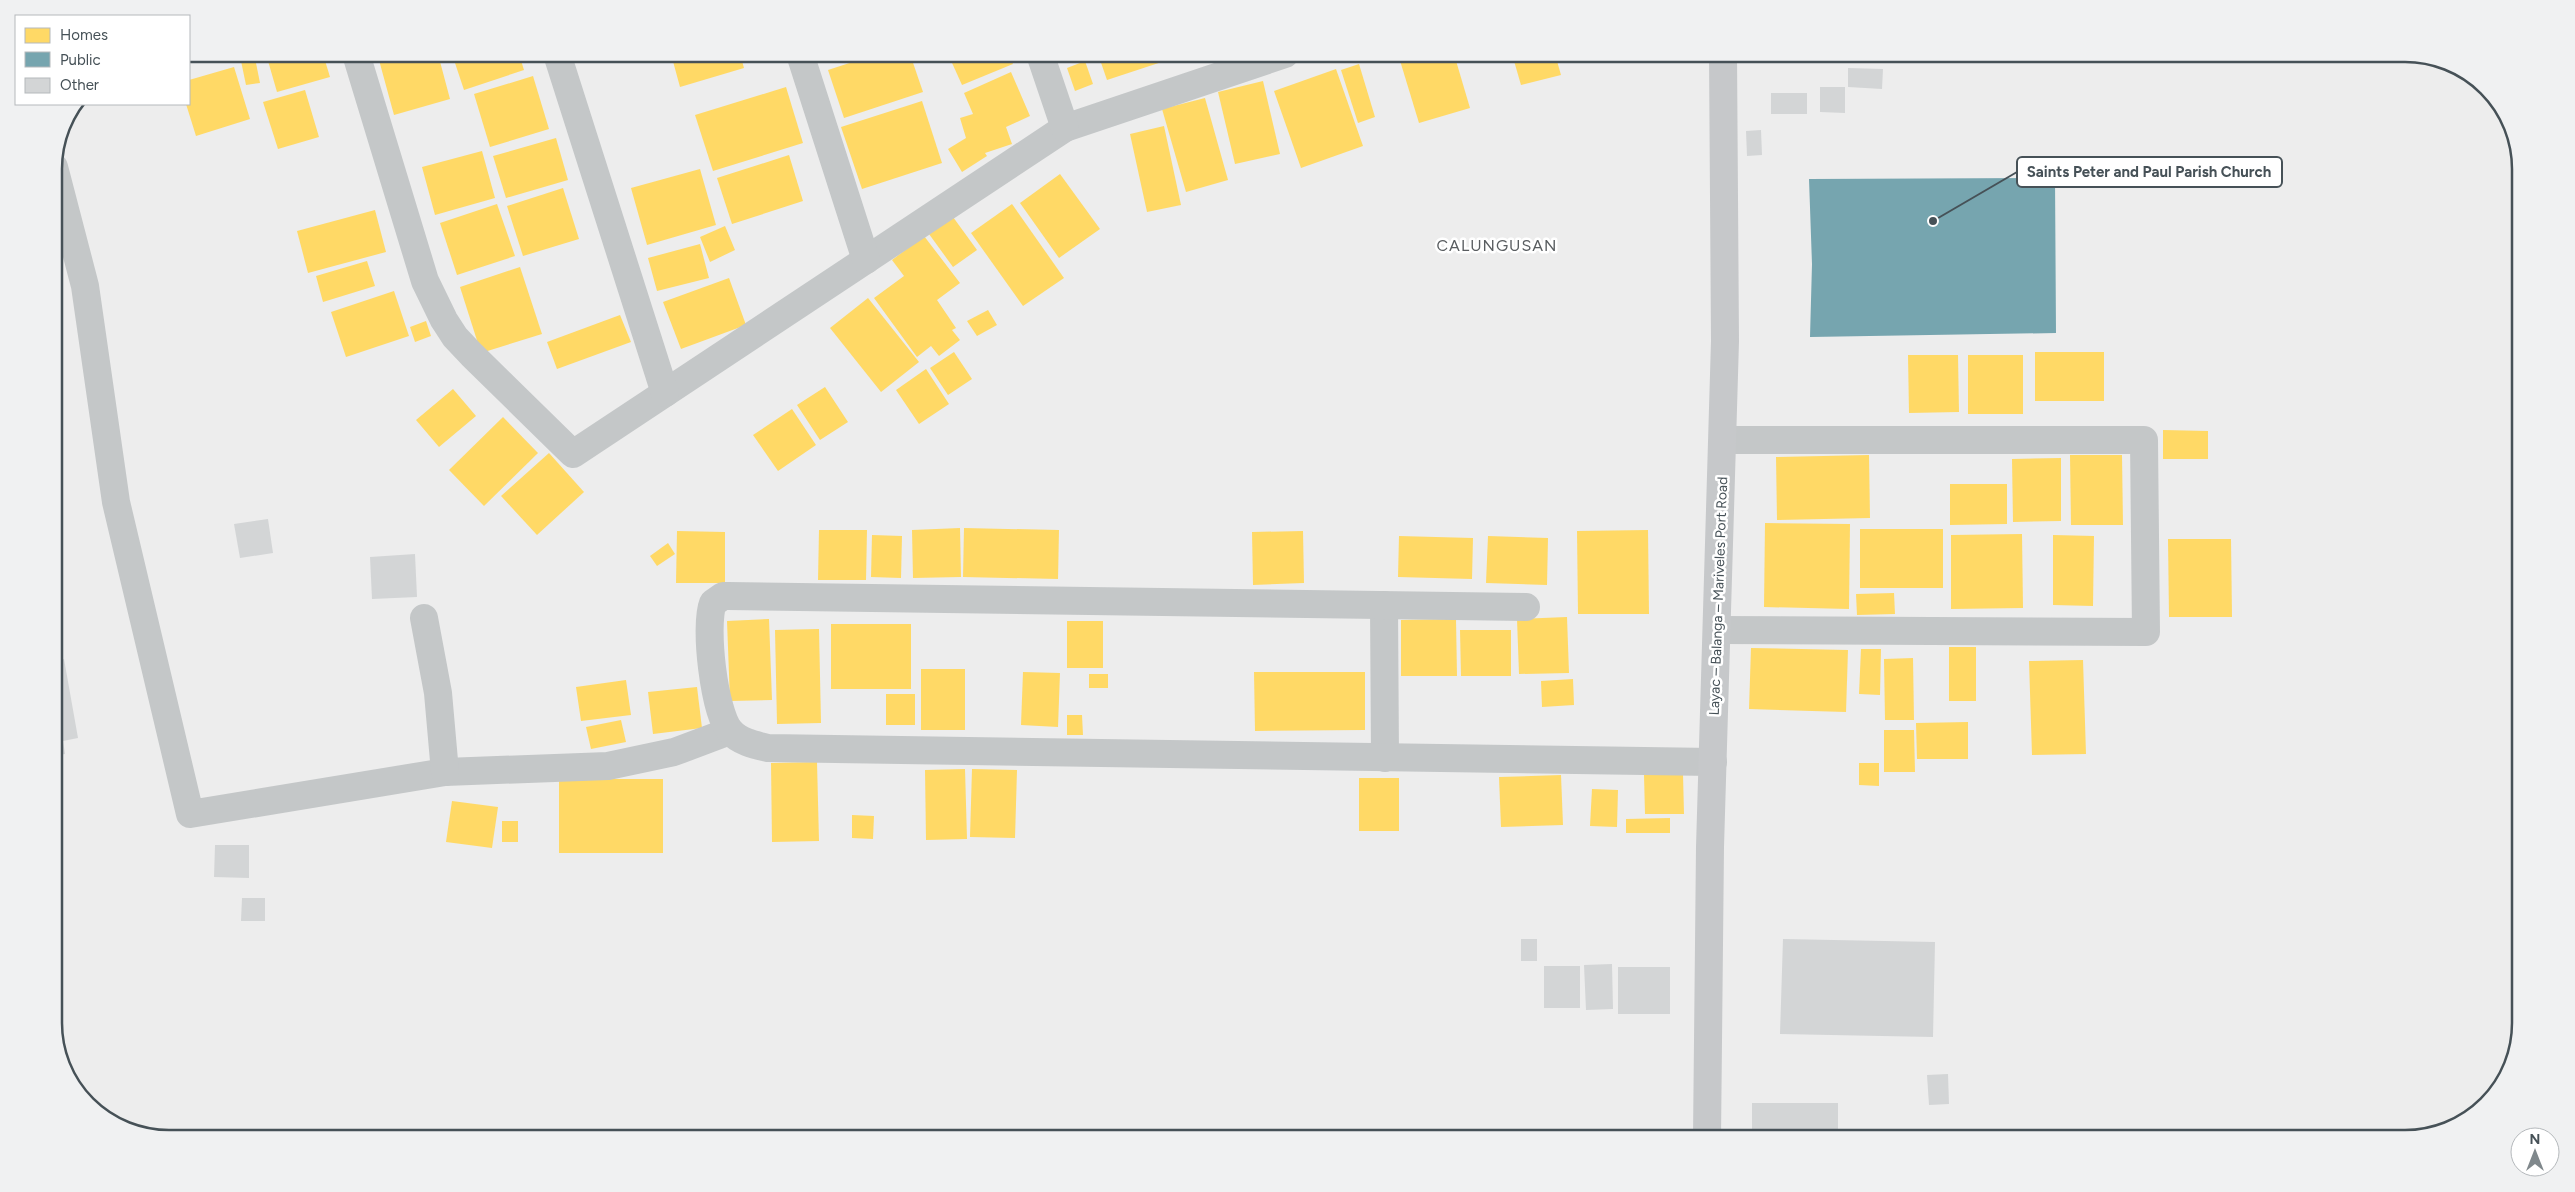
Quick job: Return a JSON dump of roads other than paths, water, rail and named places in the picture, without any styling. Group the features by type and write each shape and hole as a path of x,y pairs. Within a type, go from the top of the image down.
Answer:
{"main road":[{"name":"Layac – Balanga – Mariveles Port Road","path":"1707,1130 1713,762 1725,340 1723,62"}],"street":[{"path":"358,62 425,281 444,320 455,337 573,454 1065,128 1261,62"},
{"path":"560,62 665,393"},
{"path":"803,62 866,260"},
{"path":"1043,62 1065,128"},
{"path":"63,202 85,286 116,502 190,814 446,772 608,766 674,752 730,731"},
{"path":"1718,630 2146,632 2144,440 1723,440"},
{"path":"1526,608 722,596 713,603 710,624 719,705 724,720 730,731 741,740 768,748 1713,762"},
{"path":"1384,605 1385,758"},
{"path":"424,618 438,694 446,772"}],"place":[{"name":"Saints Peter and Paul Parish Church","path":"1933,221"}],"district":[{"name":"CALUNGUSAN","path":"1497,245"}]}
